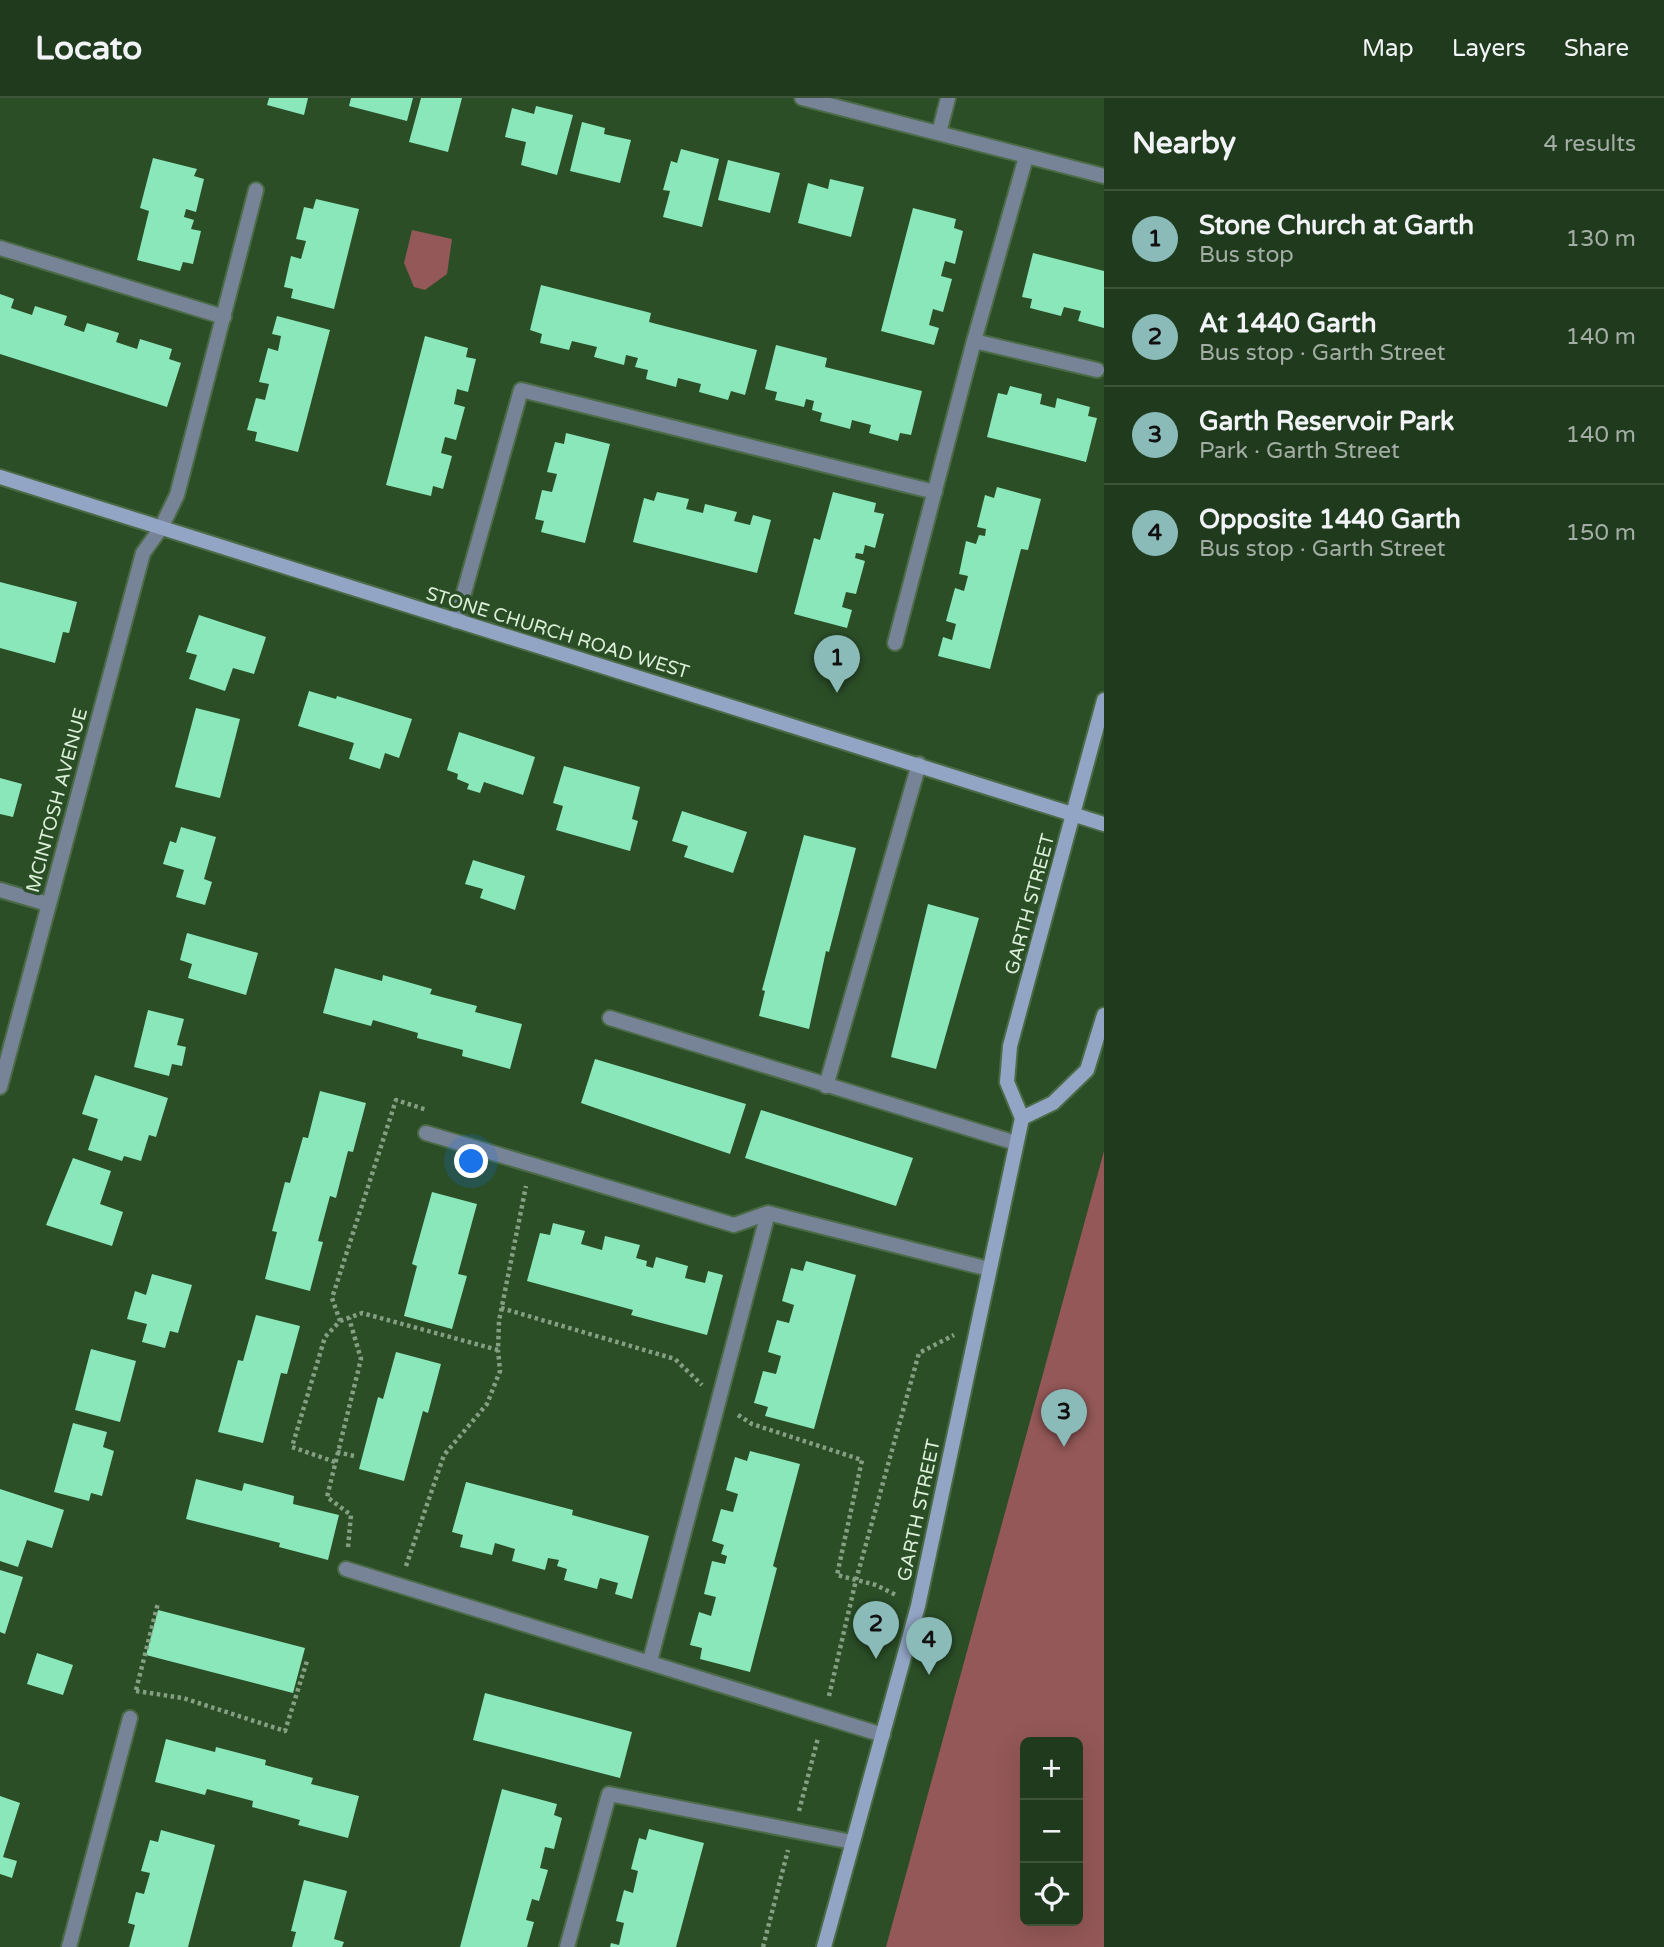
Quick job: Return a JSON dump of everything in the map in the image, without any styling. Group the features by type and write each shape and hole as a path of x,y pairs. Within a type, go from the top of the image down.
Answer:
{"main road":[{"name":"STONE CHURCH ROAD WEST","path":"0,477 1104,824"},
{"name":"GARTH STREET","path":"824,1947 918,1606 1022,1118 1007,1082 1010,1046 1104,700"},
{"path":"1022,1118 1054,1103 1087,1070 1104,1015"}],"street":[{"path":"802,98 1104,176"},
{"path":"939,133 948,98"},
{"path":"895,643 974,341 1026,157"},
{"name":"MCINTOSH AVENUE","path":"0,1087 143,553 161,528 177,495 256,190"},
{"path":"0,248 224,317"},
{"path":"974,341 1097,370"},
{"path":"456,621 521,390 935,492"},
{"path":"826,1086 919,764"},
{"path":"0,890 48,904"},
{"path":"610,1018 1016,1143"},
{"path":"426,1133 734,1225 768,1213 989,1269"},
{"path":"650,1661 768,1213"},
{"path":"346,1569 883,1735"},
{"path":"69,1947 130,1718"},
{"path":"568,1947 609,1794 852,1842"}],"path":[{"path":"340,1321 332,1298 396,1100 433,1112 426,1133"},
{"path":"400,1584 444,1455 487,1404 500,1371 498,1350 501,1308 531,1163"},
{"path":"501,1308 675,1359 718,1401 752,1424 862,1460 836,1575 877,1585 918,1606"},
{"path":"335,1462 292,1447 324,1337 340,1321 362,1313 498,1350"},
{"path":"346,1569 351,1515 327,1497 361,1359 349,1318"},
{"path":"763,1947 824,1716 856,1580 919,1353 977,1323"},
{"path":"337,1452 354,1456"},
{"path":"130,1718 158,1603"},
{"path":"136,1690 183,1698 285,1731 307,1661"}],"shaded area":[{"path":"412,230 452,239 447,274 425,290 414,287 404,263"},
{"path":"1104,1151 1104,1947 886,1947"}],"building":[{"path":"269,98 308,98 304,115 267,105"},
{"path":"351,98 413,98 407,121 349,106"},
{"path":"421,98 462,98 448,152 409,142"},
{"path":"536,106 573,115 557,175 521,165 526,142 505,137 512,108 534,114"},
{"path":"582,122 605,128 604,134 631,140 620,183 570,171"},
{"path":"681,149 719,159 702,227 663,217 670,191 663,190 671,161 677,163"},
{"path":"153,158 197,169 194,176 204,179 196,212 186,209 184,217 194,220 191,229 201,231 193,264 183,262 180,271 137,260 149,211 140,208"},
{"path":"728,160 780,173 770,213 718,200"},
{"path":"830,179 864,187 851,237 798,223 808,183 828,189"},
{"path":"316,199 359,209 334,309 291,298 293,289 284,287 291,256 301,259 306,241 296,239 304,207 313,209"},
{"path":"913,208 956,219 954,228 963,231 955,264 945,261 941,276 952,279 943,312 933,309 929,325 939,328 934,345 881,331"},
{"path":"1033,253 1104,271 1104,328 1078,321 1081,311 1064,307 1061,316 1030,308 1032,299 1022,297"},
{"path":"541,285 651,313 649,322 757,350 745,395 731,391 728,400 699,392 701,384 678,378 676,387 646,379 648,370 635,367 638,358 626,355 624,365 594,357 597,347 572,341 569,350 540,343 542,334 530,330"},
{"path":"0,294 14,299 11,308 32,315 35,306 67,316 64,325 84,332 87,323 119,333 116,342 137,349 140,339 172,349 169,359 181,363 167,407 0,354"},
{"path":"277,316 330,330 298,452 255,441 257,432 247,430 256,398 265,400 269,384 259,382 268,348 278,351 281,336 272,334"},
{"path":"425,336 468,348 466,357 476,359 468,392 457,389 454,404 465,407 456,440 445,437 441,453 452,456 443,489 433,486 431,496 386,485"},
{"path":"776,345 827,358 825,367 922,391 911,435 900,433 898,441 869,433 871,425 852,420 850,429 820,421 822,413 812,410 814,401 806,399 804,407 775,400 777,392 765,389"},
{"path":"1010,386 1042,394 1040,404 1055,408 1057,398 1090,407 1088,416 1097,418 1086,462 987,437 998,393 1007,395"},
{"path":"566,433 610,444 585,543 541,532 544,521 535,519 542,490 552,492 557,474 547,472 555,442 564,444"},
{"path":"997,487 1041,499 1028,550 1021,549 990,669 938,656 943,637 952,640 956,624 946,621 955,588 964,591 968,576 959,574 966,541 976,544 979,535 985,536 986,529 977,527 985,495 994,498"},
{"path":"657,492 689,499 686,509 703,513 705,504 737,512 734,521 750,525 753,515 771,520 757,573 633,542 644,498 654,501"},
{"path":"833,492 876,503 874,512 884,514 875,548 865,545 863,554 856,553 855,558 865,561 856,594 846,592 842,607 852,610 847,628 794,614 814,538 820,540"},
{"path":"0,582 77,602 69,633 63,632 55,663 0,648"},
{"path":"199,615 266,637 254,674 233,668 225,691 189,679 197,655 186,652"},
{"path":"309,691 336,699 337,696 412,719 399,758 385,753 380,769 349,759 354,743 298,726"},
{"path":"196,708 240,719 220,798 175,787"},
{"path":"459,732 535,757 523,795 484,782 480,793 467,789 469,784 457,779 458,774 447,770"},
{"path":"564,766 640,787 632,819 638,821 630,851 556,830 563,806 553,803"},
{"path":"0,778 22,784 13,817 0,814"},
{"path":"682,811 747,832 733,873 684,857 688,846 672,841"},
{"path":"181,827 216,837 204,879 212,882 205,905 176,897 184,870 163,864 170,841 176,843"},
{"path":"804,835 856,848 829,952 826,951 809,1029 759,1016 765,991 762,990"},
{"path":"473,860 525,876 515,910 480,898 483,889 465,884"},
{"path":"928,904 979,918 936,1069 891,1057"},
{"path":"187,933 258,953 246,995 188,978 192,964 180,960"},
{"path":"335,968 382,981 383,975 432,989 430,994 477,1006 475,1012 522,1024 510,1069 462,1056 463,1050 417,1038 418,1033 373,1020 371,1026 323,1013"},
{"path":"148,1010 184,1019 177,1045 186,1047 182,1066 172,1064 169,1076 134,1067"},
{"path":"595,1059 746,1104 730,1154 581,1103"},
{"path":"95,1075 168,1098 156,1137 149,1135 141,1161 124,1156 122,1161 88,1150 98,1119 82,1114"},
{"path":"320,1091 366,1103 353,1152 348,1151 336,1198 330,1196 318,1241 323,1242 310,1291 265,1279 277,1232 272,1231 285,1182 290,1183 303,1137 308,1138"},
{"path":"761,1110 913,1158 896,1206 745,1158"},
{"path":"73,1158 111,1171 100,1204 123,1212 112,1246 46,1225"},
{"path":"432,1192 477,1204 458,1274 467,1276 452,1329 404,1316 417,1266 412,1264"},
{"path":"553,1223 585,1231 581,1244 602,1250 605,1236 640,1245 636,1258 647,1261 646,1266 653,1268 656,1257 688,1266 685,1278 705,1283 708,1271 723,1275 707,1335 631,1315 633,1310 527,1281 540,1233 550,1235"},
{"path":"806,1261 856,1275 814,1429 765,1416 768,1407 754,1403 763,1371 776,1374 781,1356 768,1352 777,1320 789,1323 794,1305 782,1301 791,1268 803,1271"},
{"path":"152,1274 192,1285 178,1333 170,1331 165,1348 142,1342 147,1324 127,1319 135,1291 146,1295"},
{"path":"256,1315 300,1326 287,1374 281,1373 263,1443 218,1432 238,1360 243,1361"},
{"path":"91,1349 136,1361 120,1422 75,1410"},
{"path":"396,1352 441,1364 428,1413 423,1411 404,1481 359,1469 378,1397 383,1399"},
{"path":"73,1423 107,1432 103,1447 114,1451 102,1496 91,1493 89,1501 54,1492"},
{"path":"750,1451 800,1464 773,1566 777,1568 750,1672 700,1659 702,1648 690,1645 699,1612 711,1616 716,1597 704,1594 712,1561 725,1564 727,1556 721,1554 724,1545 712,1541 721,1509 733,1512 738,1494 726,1490 735,1457 747,1461"},
{"path":"196,1479 242,1491 244,1483 294,1496 293,1504 339,1515 328,1560 279,1547 280,1543 186,1519"},
{"path":"466,1482 573,1510 572,1515 649,1536 632,1599 615,1594 618,1583 600,1578 597,1589 564,1580 567,1569 557,1566 559,1560 548,1558 545,1570 512,1561 515,1549 495,1543 492,1555 460,1547 463,1535 452,1532"},
{"path":"0,1489 64,1510 52,1548 27,1540 18,1567 0,1561"},
{"path":"0,1570 23,1577 5,1634 0,1632"},
{"path":"158,1610 305,1648 293,1693 146,1655"},
{"path":"37,1653 73,1665 63,1695 27,1684"},
{"path":"485,1693 632,1732 620,1778 473,1740"},
{"path":"166,1739 215,1752 216,1747 266,1760 265,1765 313,1778 311,1784 359,1796 348,1838 298,1825 300,1820 252,1807 253,1801 207,1789 205,1795 155,1782"},
{"path":"502,1789 557,1804 554,1815 562,1818 554,1849 545,1847 540,1868 548,1870 539,1901 532,1899 526,1920 534,1922 527,1947 460,1947"},
{"path":"0,1796 20,1803 3,1857 17,1861 12,1878 0,1874"},
{"path":"649,1829 704,1843 676,1947 610,1947 611,1943 619,1945 624,1923 616,1921 624,1890 633,1893 638,1871 631,1869 639,1838 646,1840"},
{"path":"161,1830 215,1845 188,1947 129,1947 135,1925 128,1923 136,1892 144,1894 150,1873 141,1871 150,1840 158,1842"},
{"path":"304,1880 347,1891 334,1939 344,1942 342,1947 292,1947 296,1932 291,1931"}],"place":[{"name":"Stone Church at Garth","path":"837,693"},
{"name":"Garth Reservoir Park","path":"1064,1447"},
{"name":"At 1440 Garth","path":"876,1659"},
{"name":"Opposite 1440 Garth","path":"929,1675"}]}
